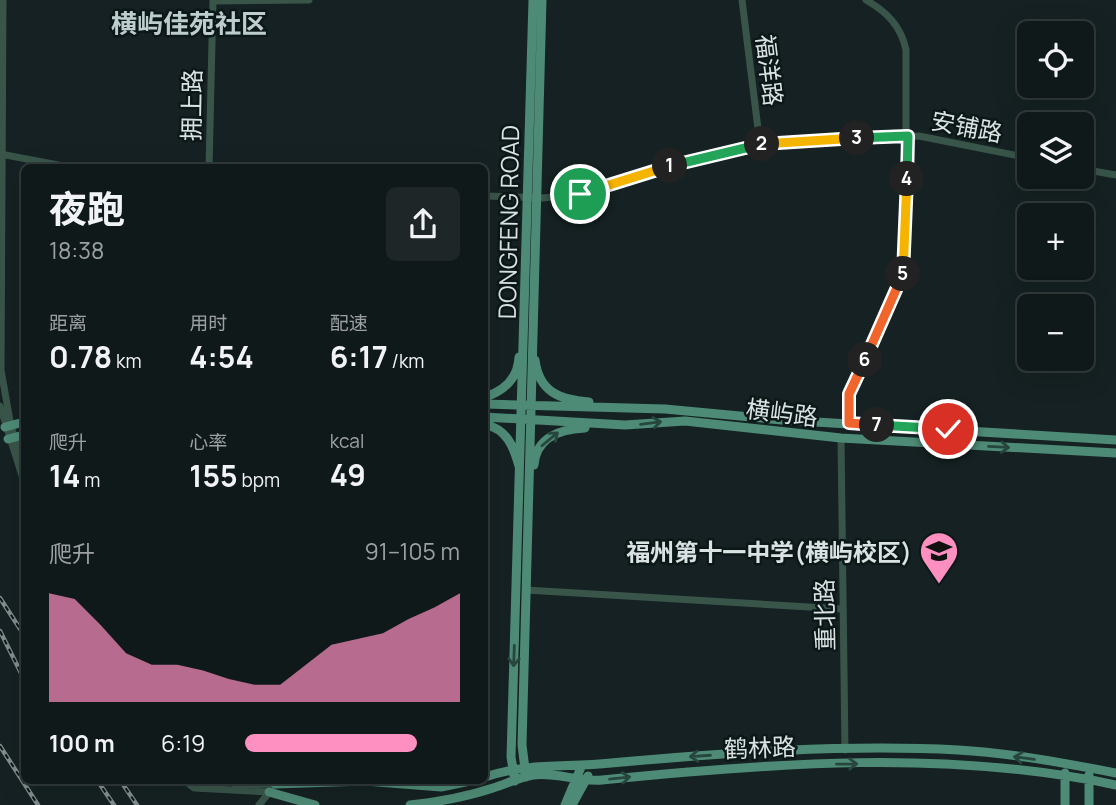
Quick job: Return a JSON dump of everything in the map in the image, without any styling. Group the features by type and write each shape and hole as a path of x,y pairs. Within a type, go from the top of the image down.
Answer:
{"main road":[{"name":"DONGFENG ROAD","path":"526,406 532,334 533,0"},
{"name":"DONGFENG ROAD","path":"526,777 523,766 527,525 525,311 542,0"},
{"path":"488,396 502,389 516,372 520,321 525,311"},
{"path":"532,334 536,370 551,393 568,400 625,408"},
{"name":"横屿路","path":"488,404 625,408 1116,440"},
{"name":"横屿路","path":"488,417 625,425 685,421 841,438 1116,453"},
{"name":"DONGFENG ROAD","path":"515,781 512,769 521,476 526,419"},
{"path":"8,426 21,423"},
{"path":"488,425 500,430 510,441 521,476"},
{"path":"527,525 534,457 546,439 567,429 625,425"},
{"path":"11,438 21,436"},
{"name":"鹤林路","path":"488,776 523,766 582,765 734,753 845,750 957,750 1116,773"},
{"name":"鹤林路","path":"410,805 462,797 541,775 583,780 728,767 882,763 952,765 1065,776 1116,785"},
{"path":"1065,764 1065,805"},
{"path":"572,805 583,780 582,765"},
{"path":"1089,768 1089,805"},
{"path":"565,805 583,780"},
{"path":"272,788 325,784"},
{"path":"402,784 440,787 455,784"},
{"path":"272,788 315,805"}],"street":[{"path":"3,0 1,361 8,426"},
{"path":"213,0 309,0"},
{"name":"拥上路","path":"209,164 213,0"},
{"name":"福洋路","path":"742,0 760,145"},
{"path":"849,423 849,394 898,289 905,266 908,136 904,40 893,20 866,0"},
{"name":"安铺路","path":"488,196 532,198 593,192 655,170 760,145 908,136 941,139 1017,155"},
{"path":"1,154 53,164"},
{"path":"1094,171 1116,175"},
{"path":"0,406 21,472"},
{"path":"11,438 21,460"},
{"name":"重北路","path":"841,438 845,750"},
{"path":"526,590 843,610"},
{"path":"190,784 198,789 272,788"},
{"path":"234,784 272,788"},
{"path":"259,805 272,788"}],"railway":[{"path":"0,598 21,630"},
{"path":"0,631 21,673"},
{"path":"0,746 21,779"},
{"path":"24,784 38,805"},
{"path":"100,784 114,805"},
{"path":"123,784 137,805"}],"place":[{"name":"福州第十一中学(横屿校区)","path":"939,585"}],"district":[{"name":"横屿佳苑社区","path":"189,23"}],"route":[{"path":"580,194 606,188 655,170 776,142 908,136 905,266 898,289 849,394 849,423 948,429"}]}
